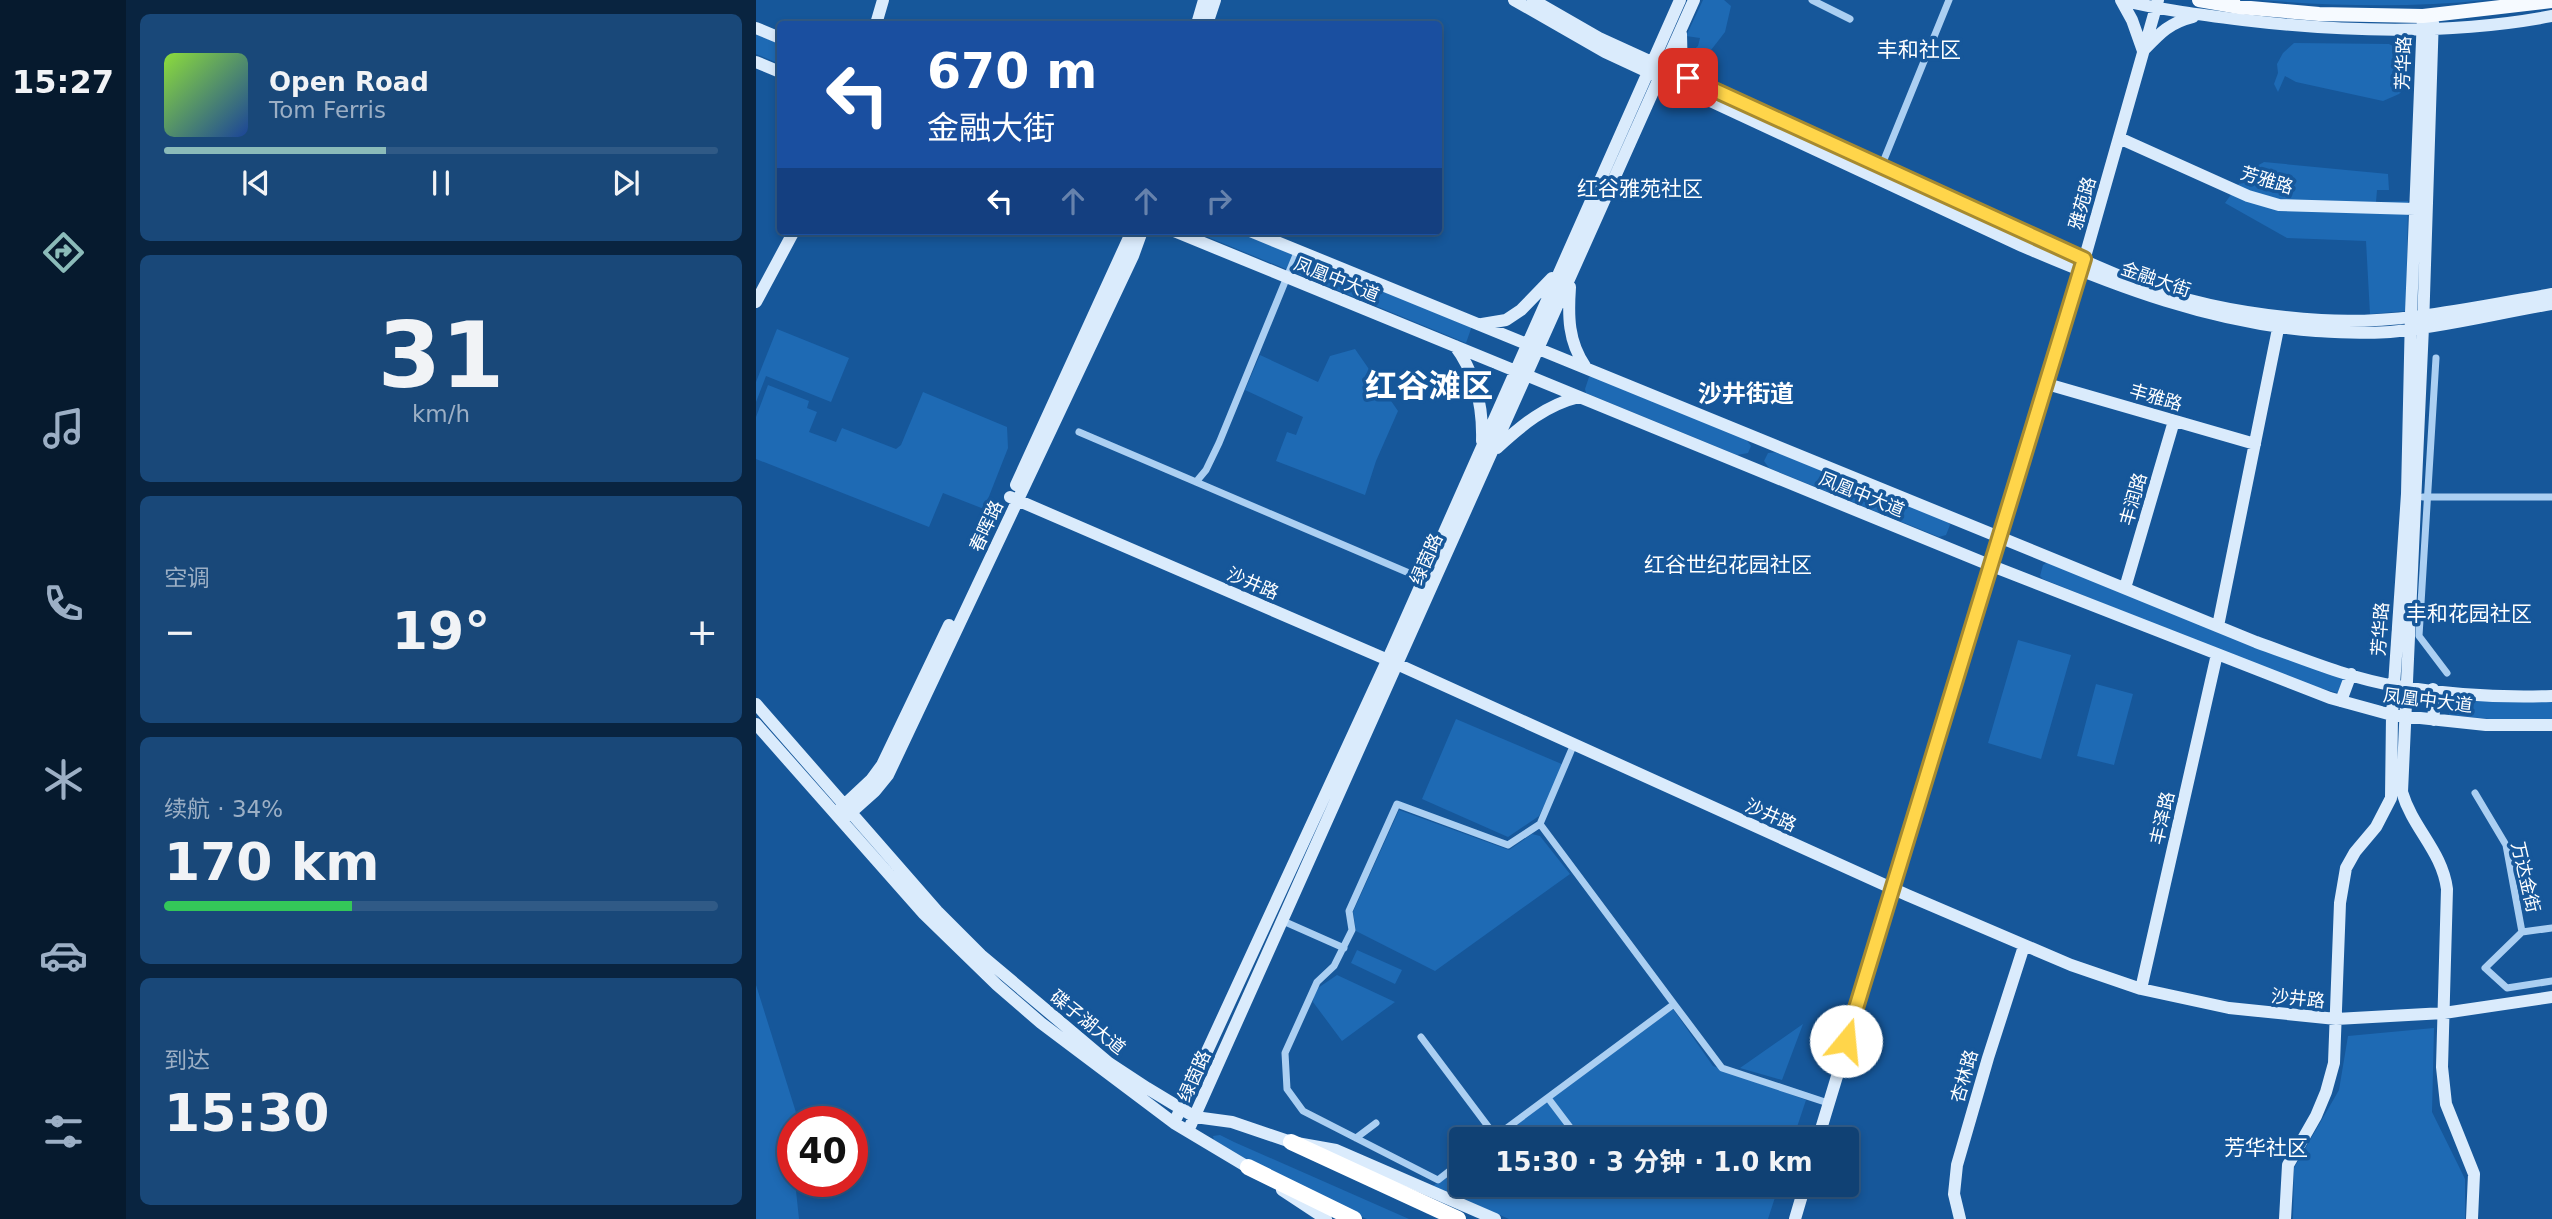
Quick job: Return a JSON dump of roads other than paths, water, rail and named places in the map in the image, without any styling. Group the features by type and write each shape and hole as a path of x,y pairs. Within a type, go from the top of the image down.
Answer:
{"highway":[{"path":"1291,1142 1458,1219"},
{"path":"1248,1167 1349,1217"}],"main road":[{"path":"2200,7 2239,7 2427,22 2552,1"}],"street":[{"path":"877,21 883,0"},
{"path":"1198,21 1204,0"},
{"path":"1209,21 1215,0"},
{"name":"金融大街","path":"1514,0 1605,52 1656,70 1881,167 2082,265"},
{"name":"金融大街","path":"1533,0 1656,70"},
{"name":"绿茵路","path":"1565,273 1634,135 1680,0"},
{"name":"绿茵路","path":"1174,1123 1393,662 1656,70 1681,31 1694,0"},
{"path":"1812,0 1850,19"},
{"path":"1881,167 1949,0"},
{"path":"2121,0 2200,7"},
{"path":"2121,0 2132,20 2143,51 2162,31 2200,7"},
{"name":"雅苑路","path":"1821,1127 2047,384 2157,4"},
{"path":"2427,22 2552,16"},
{"name":"芳华路","path":"2427,22 2415,209 2421,497 2402,792 2407,812 2445,872 2447,889 2442,1067 2446,1104 2474,1174 2472,1219"},
{"name":"芳华路","path":"2285,1219 2288,1165 2316,1116 2334,1063 2340,903 2346,869 2355,852 2376,827 2391,798 2392,715 2417,323 2427,22"},
{"path":"756,27 777,37"},
{"path":"1634,135 1643,127 1659,93 1679,80 1681,31"},
{"path":"756,62 777,71"},
{"name":"金融大街","path":"1679,80 2082,265 2192,300 2280,321 2417,323 2552,304"},
{"name":"芳雅路","path":"2119,138 2248,196 2279,205 2415,209"},
{"path":"756,302 792,235"},
{"name":"春晖路","path":"1014,498 1130,235"},
{"name":"春晖路","path":"843,813 883,765 1133,256 1141,235"},
{"name":"凤凰中大道","path":"1184,235 1992,566 2342,701 2407,717 2486,725 2552,725"},
{"name":"凤凰中大道","path":"1260,235 2256,642 2351,674 2394,685 2487,695 2552,696"},
{"path":"1196,482 1206,470 1219,443 1298,250"},
{"path":"1481,324 1506,320 1565,273"},
{"path":"1565,273 1568,324 1579,357 1586,366"},
{"name":"金融大街","path":"2417,323 2552,294"},
{"path":"2218,626 2280,321"},
{"path":"1455,346 1464,358 1479,396 1487,450 1535,415 1560,402 1579,397"},
{"path":"2435,358 2421,497 2419,636 2447,673"},
{"name":"丰雅路","path":"2047,384 2255,444"},
{"name":"丰润路","path":"2125,588 2174,421"},
{"path":"1079,432 1423,579"},
{"name":"绿茵路","path":"1188,1131 1375,716 1406,620 1423,579 1487,450"},
{"path":"2421,497 2552,498"},
{"name":"沙井路","path":"1014,498 1393,662 1893,889 2024,946 2141,989 2229,1007 2336,1019 2444,1013 2552,997"},
{"name":"丰泽路","path":"2141,989 2217,654"},
{"path":"2342,701 2351,674"},
{"path":"2432,689 2434,720"},
{"name":"碟子湖大道","path":"756,704 924,914 997,985 1052,1031 1174,1123 1248,1167 1326,1219"},
{"name":"碟子湖大道","path":"756,724 981,955 1109,1063 1146,1088 1195,1117 1232,1122 1291,1142 1336,1150 1495,1219"},
{"path":"1449,1171 1438,1180 1303,1111 1287,1089 1285,1052 1317,982 1334,966 1344,948 1352,930 1349,911 1397,804 1508,845 1540,824 1574,744"},
{"name":"万达金街","path":"2475,793 2506,845 2522,932"},
{"path":"1540,824 1722,1068 1828,1103"},
{"path":"1283,921 1344,948"},
{"name":"万达金街","path":"2552,928 2522,932 2485,968 2507,988 2552,981"},
{"name":"杏林路","path":"1960,1219 1954,1194 1957,1165 2024,946"},
{"path":"1509,1127 1674,1004"},
{"path":"1421,1037 1486,1127"},
{"path":"1548,1098 1570,1127"},
{"path":"1356,1138 1376,1123"},
{"path":"1795,1219 1801,1197"}],"district":[{"name":"丰和社区","path":"1919,50"},
{"name":"红谷雅苑社区","path":"1640,189"},
{"name":"红谷滩区","path":"1429,386"},
{"name":"沙井街道","path":"1746,394"},
{"name":"红谷世纪花园社区","path":"1728,565"},
{"name":"丰和花园社区","path":"2469,614"},
{"name":"芳华社区","path":"2266,1148"}]}
